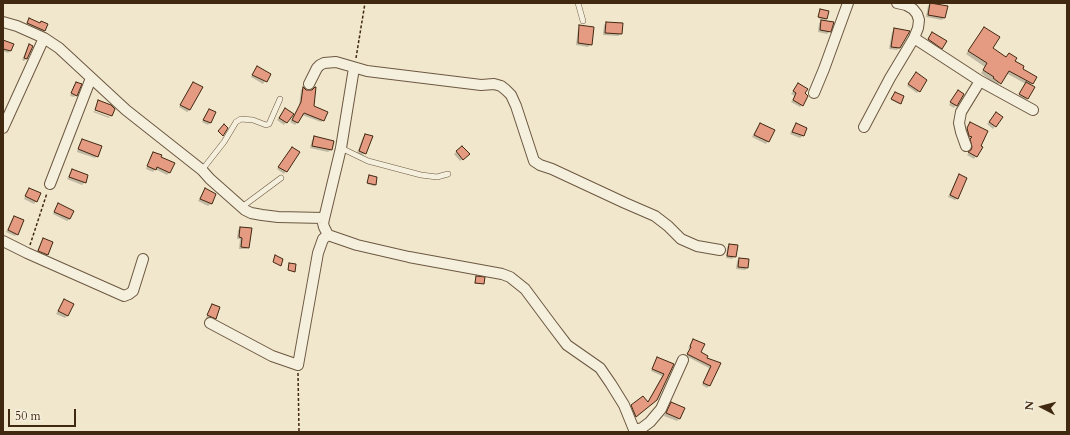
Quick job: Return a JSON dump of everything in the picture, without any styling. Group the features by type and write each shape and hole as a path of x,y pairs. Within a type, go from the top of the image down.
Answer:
{"street":[{"path":"814,93 848,3"},
{"path":"864,127 890,78 914,38 918,28 919,20 913,9 906,5 897,3"},
{"path":"3,22 17,26 44,38 59,48 126,110 202,170 245,210 251,213 278,217 324,218"},
{"path":"3,128 44,38"},
{"path":"914,38 980,81 1033,110"},
{"path":"310,84 317,68 320,65 324,63 336,62 354,68 367,70 481,86 494,84 501,86 511,95 516,106 534,161 655,216 681,239 698,246 720,250"},
{"path":"354,68 342,148 323,223 328,235 357,245 409,257 502,274 510,277 525,290 567,345 600,368 624,405 635,431 650,422 661,409 683,360"},
{"path":"50,184 91,78"},
{"path":"966,146 960,132 959,123 961,112 980,81"},
{"path":"210,322 272,356 298,365 318,253 323,239 328,235"},
{"path":"3,241 27,254 124,296 133,291 143,259"}],"lane":[{"path":"578,3 583,21"},
{"path":"202,170 224,142 236,122 242,119 253,120 266,125 268,124 280,99"},
{"path":"342,148 368,161 421,175 437,177 448,174"},
{"path":"242,207 281,178"}],"path":[{"path":"354,68 365,3"},
{"path":"27,254 50,184"},
{"path":"298,365 299,432"}],"building":[{"path":"930,3 948,6 945,18 928,15"},
{"path":"820,9 829,11 827,19 818,17"},
{"path":"29,18 40,23 41,21 48,24 45,31 27,23"},
{"path":"821,20 834,22 831,32 820,30"},
{"path":"606,22 623,23 622,34 605,33"},
{"path":"579,25 594,27 592,45 578,43"},
{"path":"984,27 1000,37 993,48 1006,57 1009,53 1017,58 1015,61 1024,66 1023,69 1037,77 1033,84 1009,71 1001,84 993,78 994,77 983,70 987,63 968,51"},
{"path":"894,28 910,31 900,48 891,47"},
{"path":"932,32 947,41 942,49 928,39"},
{"path":"3,40 14,44 11,51 3,49"},
{"path":"29,44 33,46 27,59 24,58"},
{"path":"257,66 271,74 267,82 252,75"},
{"path":"916,72 927,80 920,92 908,84"},
{"path":"76,82 82,84 77,96 71,93"},
{"path":"193,82 203,87 190,110 180,105"},
{"path":"1026,82 1035,87 1028,99 1019,94"},
{"path":"798,83 808,89 805,93 808,96 803,106 793,100 796,93 793,91"},
{"path":"303,87 306,90 312,90 316,87 314,106 328,112 324,121 304,113 298,123 292,120 301,102"},
{"path":"958,90 964,94 957,106 950,102"},
{"path":"895,92 904,96 901,104 891,99"},
{"path":"98,100 111,105 115,109 112,116 95,110"},
{"path":"285,108 294,114 287,123 279,118"},
{"path":"209,109 216,112 211,123 203,120"},
{"path":"996,112 1003,117 996,127 989,122"},
{"path":"970,122 988,131 981,146 983,147 977,157 968,152 972,147 970,139 972,137 969,136 967,128"},
{"path":"760,123 775,130 769,142 754,135"},
{"path":"796,123 807,128 804,136 792,132"},
{"path":"224,124 228,128 223,136 218,131"},
{"path":"365,134 373,136 366,154 359,151"},
{"path":"314,136 334,141 332,150 312,146"},
{"path":"82,139 102,146 98,157 78,149"},
{"path":"462,146 470,154 463,160 456,151"},
{"path":"292,147 300,152 287,172 278,167"},
{"path":"153,152 162,155 161,157 175,163 170,173 157,167 156,170 147,166"},
{"path":"72,169 88,175 86,183 69,177"},
{"path":"959,174 967,178 958,199 950,195"},
{"path":"369,175 377,177 376,185 367,183"},
{"path":"29,188 41,193 37,202 25,196"},
{"path":"205,188 216,194 212,204 200,199"},
{"path":"58,203 74,211 70,219 54,212"},
{"path":"14,216 24,220 18,235 8,230"},
{"path":"240,227 252,228 249,248 241,247 242,238 239,237"},
{"path":"43,238 53,242 48,255 38,251"},
{"path":"729,244 738,245 736,257 727,256"},
{"path":"275,255 283,259 281,266 273,262"},
{"path":"739,258 749,259 748,268 738,267"},
{"path":"289,263 296,264 295,272 288,270"},
{"path":"476,276 485,277 484,284 475,283"},
{"path":"64,299 74,304 68,316 58,311"},
{"path":"212,304 220,307 216,319 207,315"},
{"path":"693,339 705,344 701,352 708,356 707,358 721,363 710,386 703,383 711,366 687,354"},
{"path":"657,357 674,364 657,400 636,417 631,405 643,396 648,402 664,374 652,369"},
{"path":"671,402 685,408 680,419 666,413"}]}
